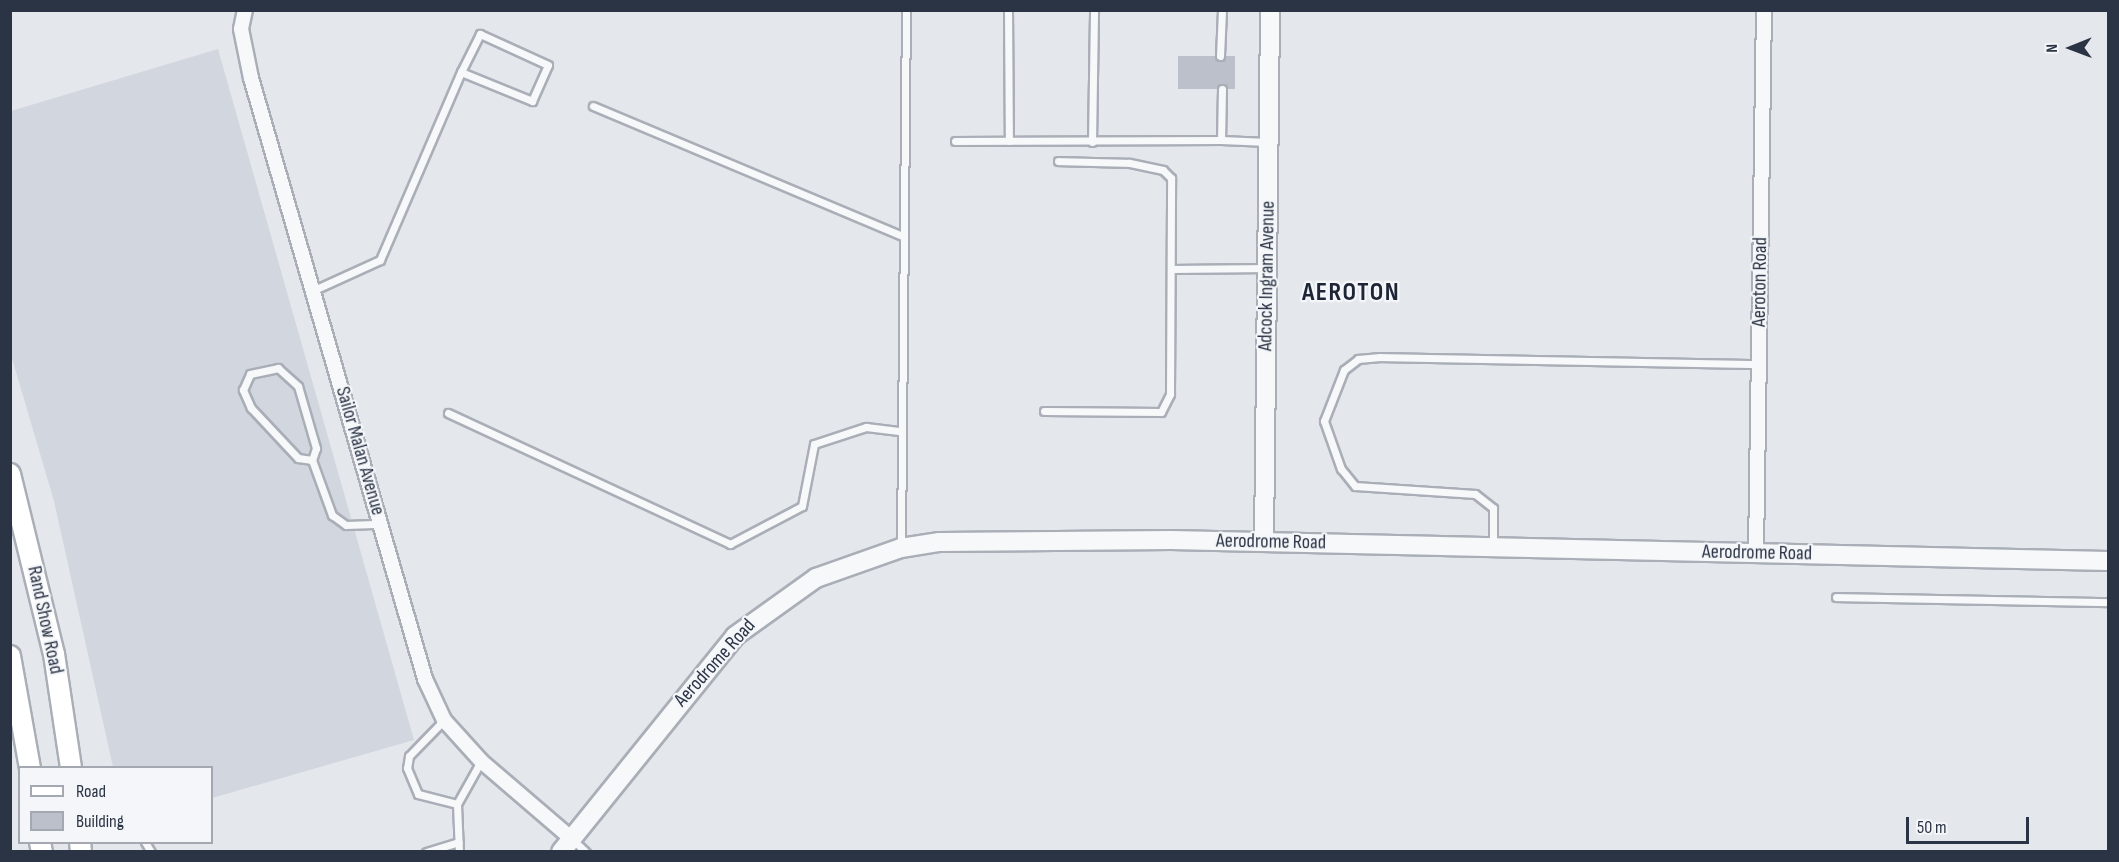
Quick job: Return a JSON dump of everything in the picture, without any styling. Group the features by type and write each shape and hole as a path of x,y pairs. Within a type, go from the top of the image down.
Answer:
{"main road":[{"name":"Rand Show Road","path":"10,474 54,654 71,766"},
{"path":"10,656 30,766"}],"street":[{"name":"Sailor Malan Avenue","path":"245,10 241,29 251,78 425,679 444,720 567,845"},
{"name":"Adcock Ingram Avenue","path":"1264,542 1270,10"},
{"name":"Aeroton Road","path":"1756,553 1764,10"},
{"name":"Aerodrome Road","path":"567,845 716,656 759,615 816,578 901,548 981,541 1264,542 2109,561"}],"lane":[{"path":"901,548 906,10"},
{"path":"1008,10 1009,141"},
{"path":"1092,142 1094,10"},
{"path":"1220,56 1222,10"},
{"path":"314,290 380,260 461,72 480,34 548,65 532,100 461,72"},
{"path":"1221,140 1222,89"},
{"path":"593,106 903,236"},
{"path":"955,141 1221,140 1268,142"},
{"path":"1044,411 1166,410 1174,269 1168,174 1129,163 1058,161"},
{"path":"1174,269 1268,268"},
{"path":"1494,547 1492,508 1475,494 1355,486 1341,469 1324,421 1344,370 1358,359 1380,357 1759,364"},
{"path":"312,460 298,458 251,408 243,390 250,374 273,367 291,375 316,448 312,460 332,515 346,525 381,524"},
{"path":"448,413 730,544 802,506 814,444 866,427 901,431"},
{"path":"1836,597 2109,602"},
{"path":"444,720 409,756 406,768 418,794 457,804"},
{"path":"459,852 457,804 482,761"},
{"path":"426,852 458,842"},
{"path":"567,845 586,852"}],"shaded area":[{"path":"218,49 414,740 213,798 213,766 113,766 54,501 11,355 11,111"}],"building":[{"path":"1178,56 1235,56 1235,89 1178,89"}],"district":[{"name":"AEROTON","path":"1351,293"}]}
